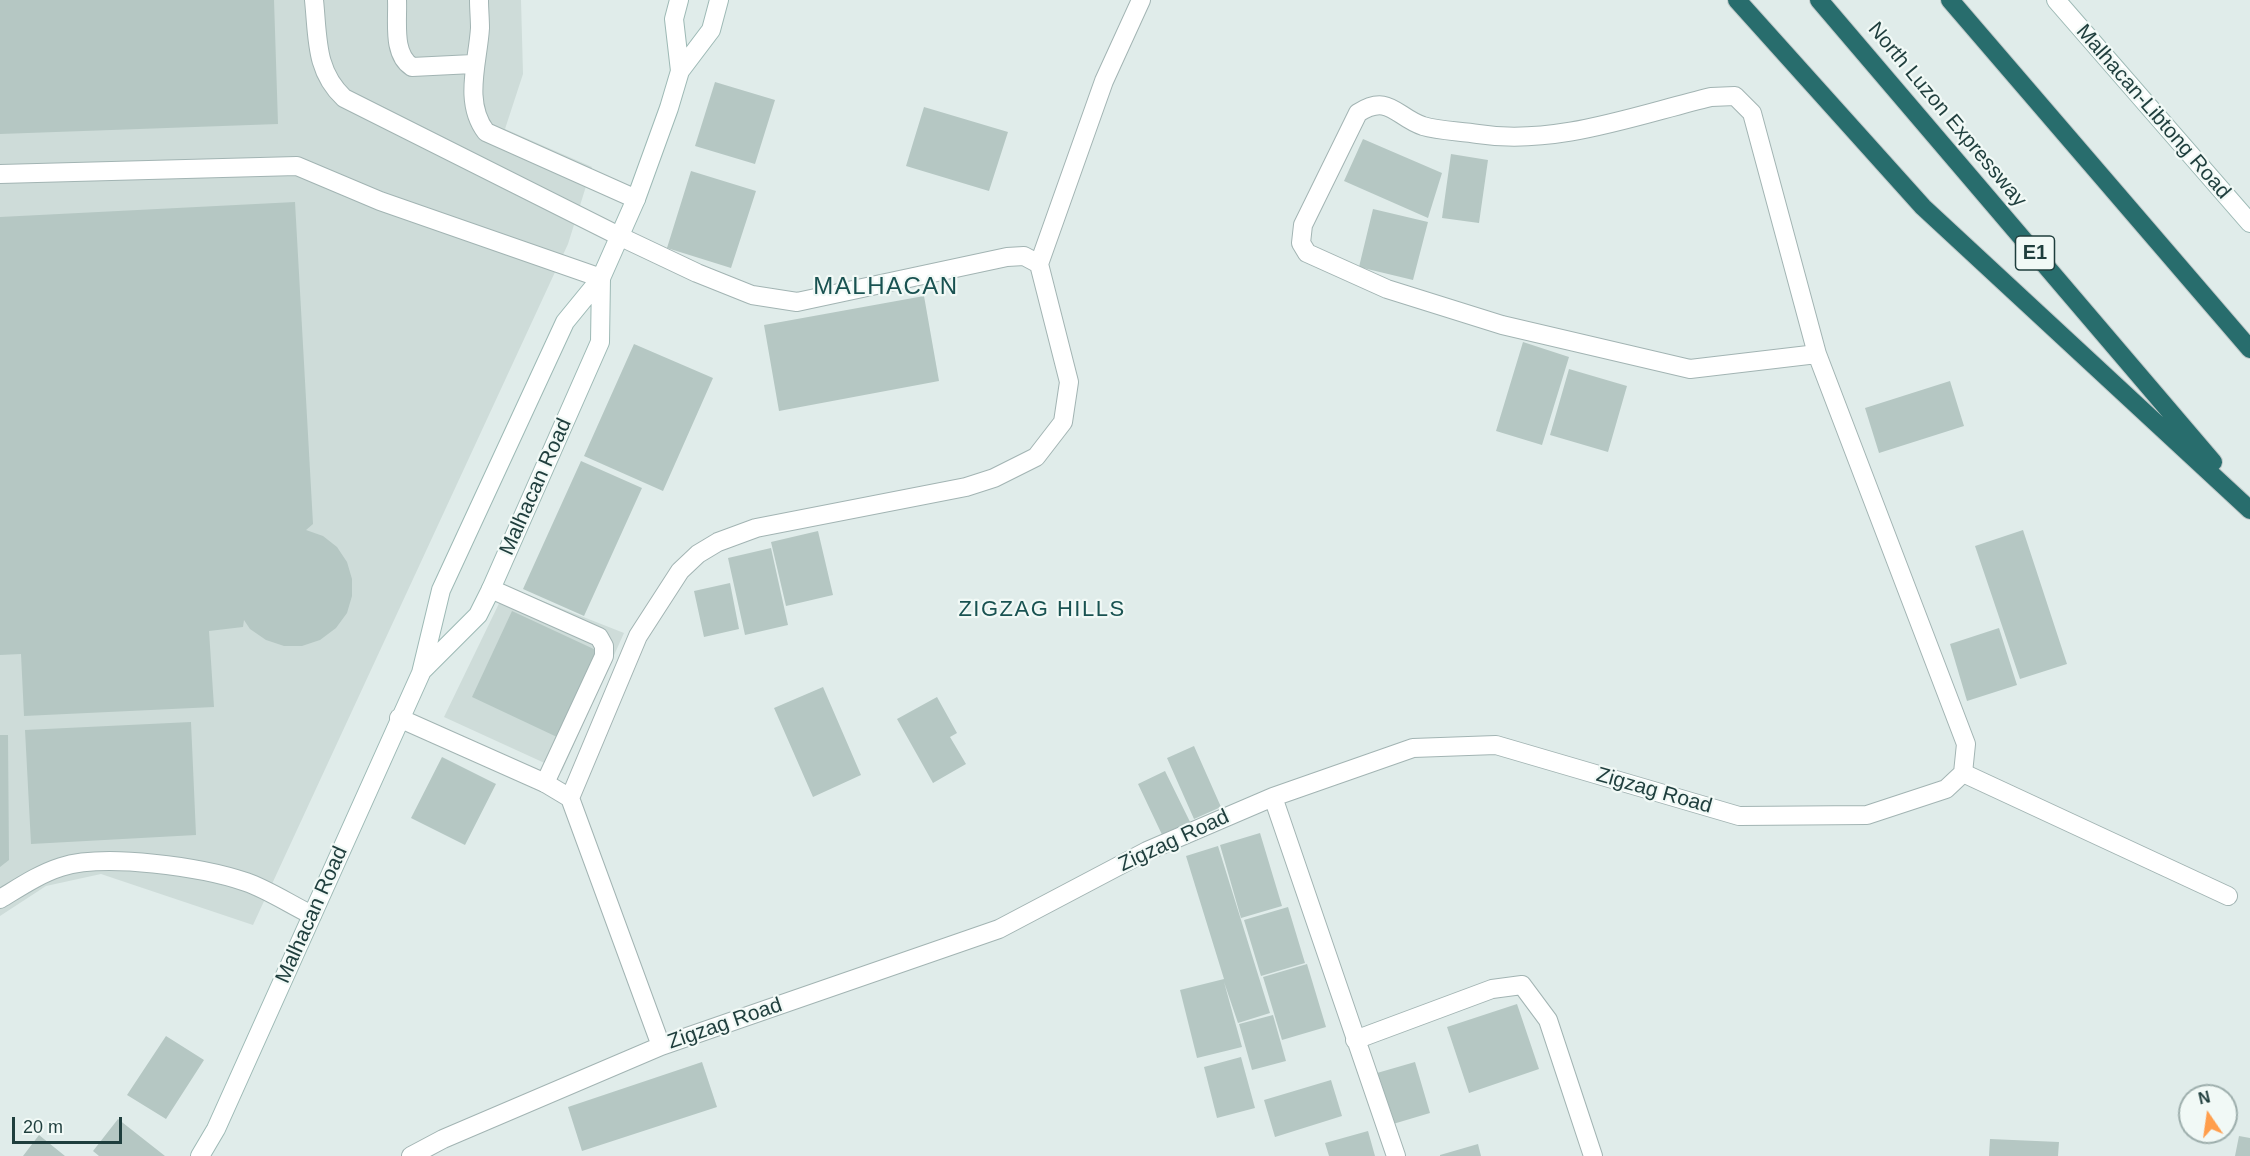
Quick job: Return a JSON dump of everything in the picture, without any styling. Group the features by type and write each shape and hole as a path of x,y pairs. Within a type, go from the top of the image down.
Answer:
{"highway":[{"path":"1737,0 1923,207 2250,508"},
{"name":"North Luzon Expressway","path":"1820,0 2250,508"},
{"path":"1950,0 2250,349"}],"street":[{"path":"314,0 321,65 331,86 344,98 621,237 697,273 752,295 797,302 1007,257 1024,256 1039,264"},
{"path":"397,0 399,54 405,62 412,67 473,64"},
{"path":"479,0 480,29 473,64 476,111 486,132 636,199"},
{"name":"Malhacan Road","path":"679,0 674,19 680,71"},
{"name":"Malhacan Road","path":"200,1156 216,1129 421,673 441,590 565,322 601,278 621,237 669,108 680,71 711,30 719,0"},
{"path":"570,798 638,636 680,571 698,554 718,542 756,528 966,487 994,478 1036,457 1063,422 1069,382 1039,264 1104,81 1141,0"},
{"name":"Malhacan-Libtong Road","path":"2056,0 2250,223"},
{"path":"1816,354 1690,369 1502,325 1387,289 1307,253 1301,243 1303,225 1358,113 1370,105 1387,105 1423,126 1491,136 1547,136 1712,97 1735,96 1752,113 1816,354 1966,744 1963,773 2228,896"},
{"path":"0,174 297,166 380,201 601,278"},
{"name":"Malhacan Road","path":"421,673 477,615 491,589 600,342 601,278"},
{"path":"491,589 599,637 604,646 604,656 544,783"},
{"path":"399,718 544,783 570,798 661,1046"},
{"name":"Zigzag Road","path":"411,1156 443,1139 661,1046 999,929 1147,851 1273,797 1413,748 1496,745 1739,816 1867,815 1946,789 1963,773"},
{"path":"1273,797 1396,1156"},
{"path":"0,899 38,876 63,867 99,861 162,864 246,882 312,915"},
{"path":"1355,1040 1492,989 1522,985 1548,1020 1593,1156"}],"shaded area":[{"path":"0,0 521,0 523,74 505,129 592,167 568,244 253,925 101,874 46,886 0,916"},
{"path":"507,587 624,633 562,771 444,717"}],"building":[{"path":"0,0 274,0 278,124 0,134"},
{"path":"715,82 775,100 755,164 695,146"},
{"path":"924,107 1008,132 989,191 906,166"},
{"path":"1363,139 1442,173 1428,218 1344,181"},
{"path":"1451,154 1488,160 1479,223 1442,218"},
{"path":"691,171 756,191 731,268 667,248"},
{"path":"295,202 313,524 306,530 323,536 337,547 347,562 352,579 352,596 347,613 336,628 320,640 302,646 284,646 266,640 250,629 244,620 243,627 209,631 214,707 24,716 21,654 0,655 0,217"},
{"path":"1373,209 1428,222 1413,280 1359,267"},
{"path":"924,296 939,381 779,411 764,325"},
{"path":"1523,342 1569,357 1542,445 1496,431"},
{"path":"634,344 713,378 663,491 584,456"},
{"path":"1569,369 1627,386 1608,452 1550,435"},
{"path":"1950,381 1964,426 1879,453 1865,408"},
{"path":"581,461 642,488 584,616 523,589"},
{"path":"2023,530 2067,664 2020,679 1975,546"},
{"path":"818,531 833,595 786,606 771,542"},
{"path":"771,548 788,625 745,635 728,558"},
{"path":"730,583 739,629 704,637 694,591"},
{"path":"512,611 598,651 557,737 472,697"},
{"path":"1999,628 2017,685 1967,701 1950,644"},
{"path":"823,687 861,775 813,797 774,708"},
{"path":"937,697 957,733 950,737 966,764 933,783 897,719"},
{"path":"191,722 196,835 31,844 25,730"},
{"path":"0,735 8,735 9,860 0,867"},
{"path":"1194,746 1221,807 1194,819 1167,758"},
{"path":"442,757 496,784 465,845 411,818"},
{"path":"1165,771 1193,828 1165,841 1138,784"},
{"path":"1260,833 1282,906 1241,918 1220,845"},
{"path":"1218,846 1270,1013 1238,1023 1224,982 1242,1047 1197,1058 1180,990 1224,979 1186,856"},
{"path":"1288,907 1305,963 1261,976 1244,920"},
{"path":"1307,964 1326,1027 1282,1040 1263,977"},
{"path":"1517,1004 1539,1069 1469,1093 1447,1027"},
{"path":"1273,1015 1286,1061 1252,1070 1239,1024"},
{"path":"166,1036 204,1060 166,1119 127,1095"},
{"path":"1241,1057 1255,1108 1217,1118 1204,1067"},
{"path":"702,1062 717,1107 582,1151 568,1107"},
{"path":"1415,1062 1430,1113 1393,1124 1377,1073"},
{"path":"1331,1080 1342,1116 1275,1137 1264,1100"},
{"path":"118,1119 165,1156 99,1156 93,1151"},
{"path":"1368,1131 1375,1156 1329,1156 1325,1143"},
{"path":"39,1135 65,1156 23,1156"},
{"path":"2239,1136 2250,1138 2250,1156 2235,1156"},
{"path":"1990,1139 2059,1142 2058,1156 1989,1156"},
{"path":"1478,1144 1481,1156 1440,1156 1440,1155"}],"district":[{"name":"MALHACAN","path":"886,287"},
{"name":"ZIGZAG HILLS","path":"1042,610"}]}
